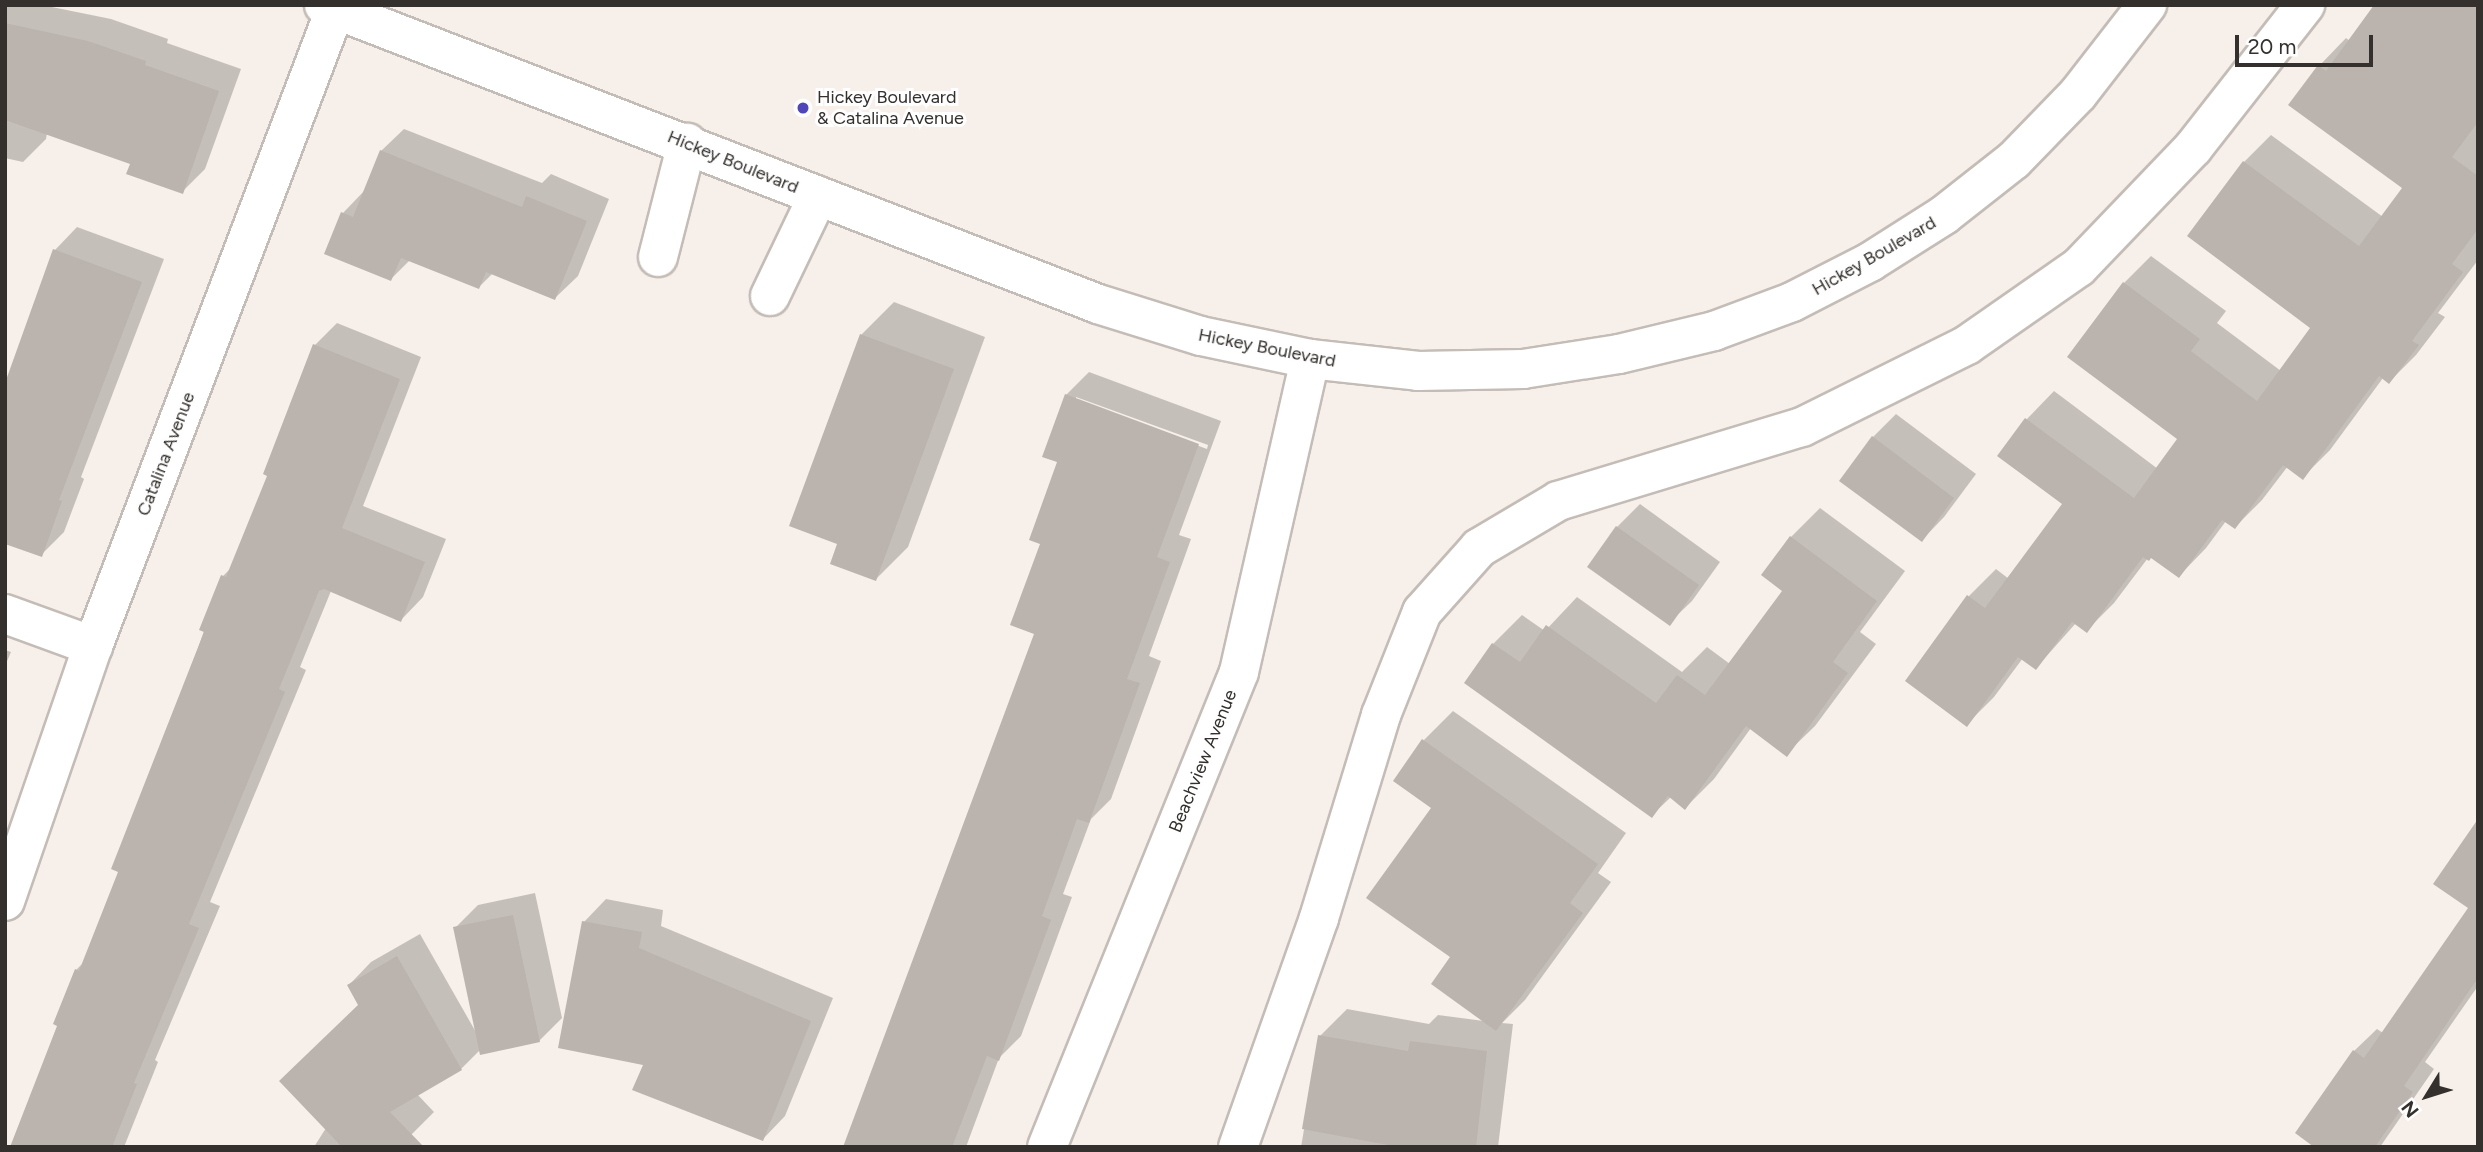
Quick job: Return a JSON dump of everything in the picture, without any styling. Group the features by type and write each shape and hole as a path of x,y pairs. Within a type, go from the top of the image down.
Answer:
{"main road":[{"name":"Hickey Boulevard","path":"329,7 687,143 1098,304 1201,336 1310,359 1418,371 1522,369 1619,354 1714,331 1792,302 1870,262 1944,215 2014,160 2078,94 2147,5"},
{"path":"1238,1147 1319,918 1381,715 1422,612 1479,548 1558,501 1802,427 1967,345 2079,267 2193,148 2305,5"},
{"name":"Catalina Avenue","path":"5,901 93,646 329,7"},
{"path":"658,257 687,143"},
{"path":"770,296 818,196"},
{"name":"Beachview Avenue","path":"1047,1147 1239,672 1310,359"},
{"path":"5,614 93,646"}],"building":[{"path":"2374,5 2478,5 2478,122 2452,157 2478,176 2478,229 2452,264 2463,272 2412,341 2419,345 2389,384 2379,376 2303,480 2283,465 2235,529 2222,520 2179,578 2151,558 2149,561 2143,557 2087,633 2072,622 2036,670 2018,657 1967,727 1905,681 1967,595 1985,608 2062,504 1997,456 2025,418 2134,498 2177,439 2067,357 2123,282 2200,339 2191,351 2257,401 2310,328 2187,236 2243,161 2359,246 2402,188 2288,105 2318,65 2326,71"},
{"path":"5,23 88,41 219,91 183,194 126,174 130,164 5,120"},
{"path":"380,150 522,207 526,196 587,221 555,300 486,272 479,289 401,258 391,281 324,254 341,212 353,217"},
{"path":"53,249 142,282 59,500 62,501 42,557 5,544 5,383"},
{"path":"860,334 954,369 876,581 830,564 837,544 789,526"},
{"path":"313,344 400,379 342,528 425,562 401,622 324,589 319,591 279,689 285,692 189,924 199,928 134,1083 137,1084 112,1147 10,1147 57,1026 53,1024 75,969 79,971 118,872 111,869 204,632 199,630 221,575 226,577 267,476 263,474"},
{"path":"1065,394 1199,444 1157,557 1170,562 1127,679 1140,683 1089,823 1077,819 1042,916 1051,920 999,1061 987,1056 952,1147 843,1147 1034,634 1010,625 1040,544 1029,540 1057,462 1042,457"},
{"path":"1872,436 1954,498 1922,542 1839,481"},
{"path":"1616,526 1699,585 1670,626 1587,567"},
{"path":"1790,536 1877,601 1833,662 1848,673 1787,757 1746,726 1685,810 1668,796 1652,818 1464,683 1492,643 1520,662 1546,625 1656,703 1677,675 1705,695 1782,591 1761,575"},
{"path":"1422,739 1598,864 1570,903 1583,913 1496,1031 1431,984 1450,957 1366,898 1431,808 1393,781"},
{"path":"2478,819 2478,978 2404,1086 2413,1092 2375,1147 2314,1147 2295,1133 2353,1050 2364,1058 2468,908 2433,884"},
{"path":"513,915 540,1042 480,1055 453,927"},
{"path":"582,921 642,932 639,948 811,1021 763,1141 632,1090 643,1065 558,1048"},
{"path":"397,956 462,1070 390,1112 424,1147 342,1147 279,1081 358,1005 347,985"},
{"path":"1318,1035 1408,1051 1410,1041 1487,1051 1476,1147 1399,1147 1302,1129"}],"place":[{"name":"Hickey Boulevard & Catalina Avenue","path":"803,108"}]}
